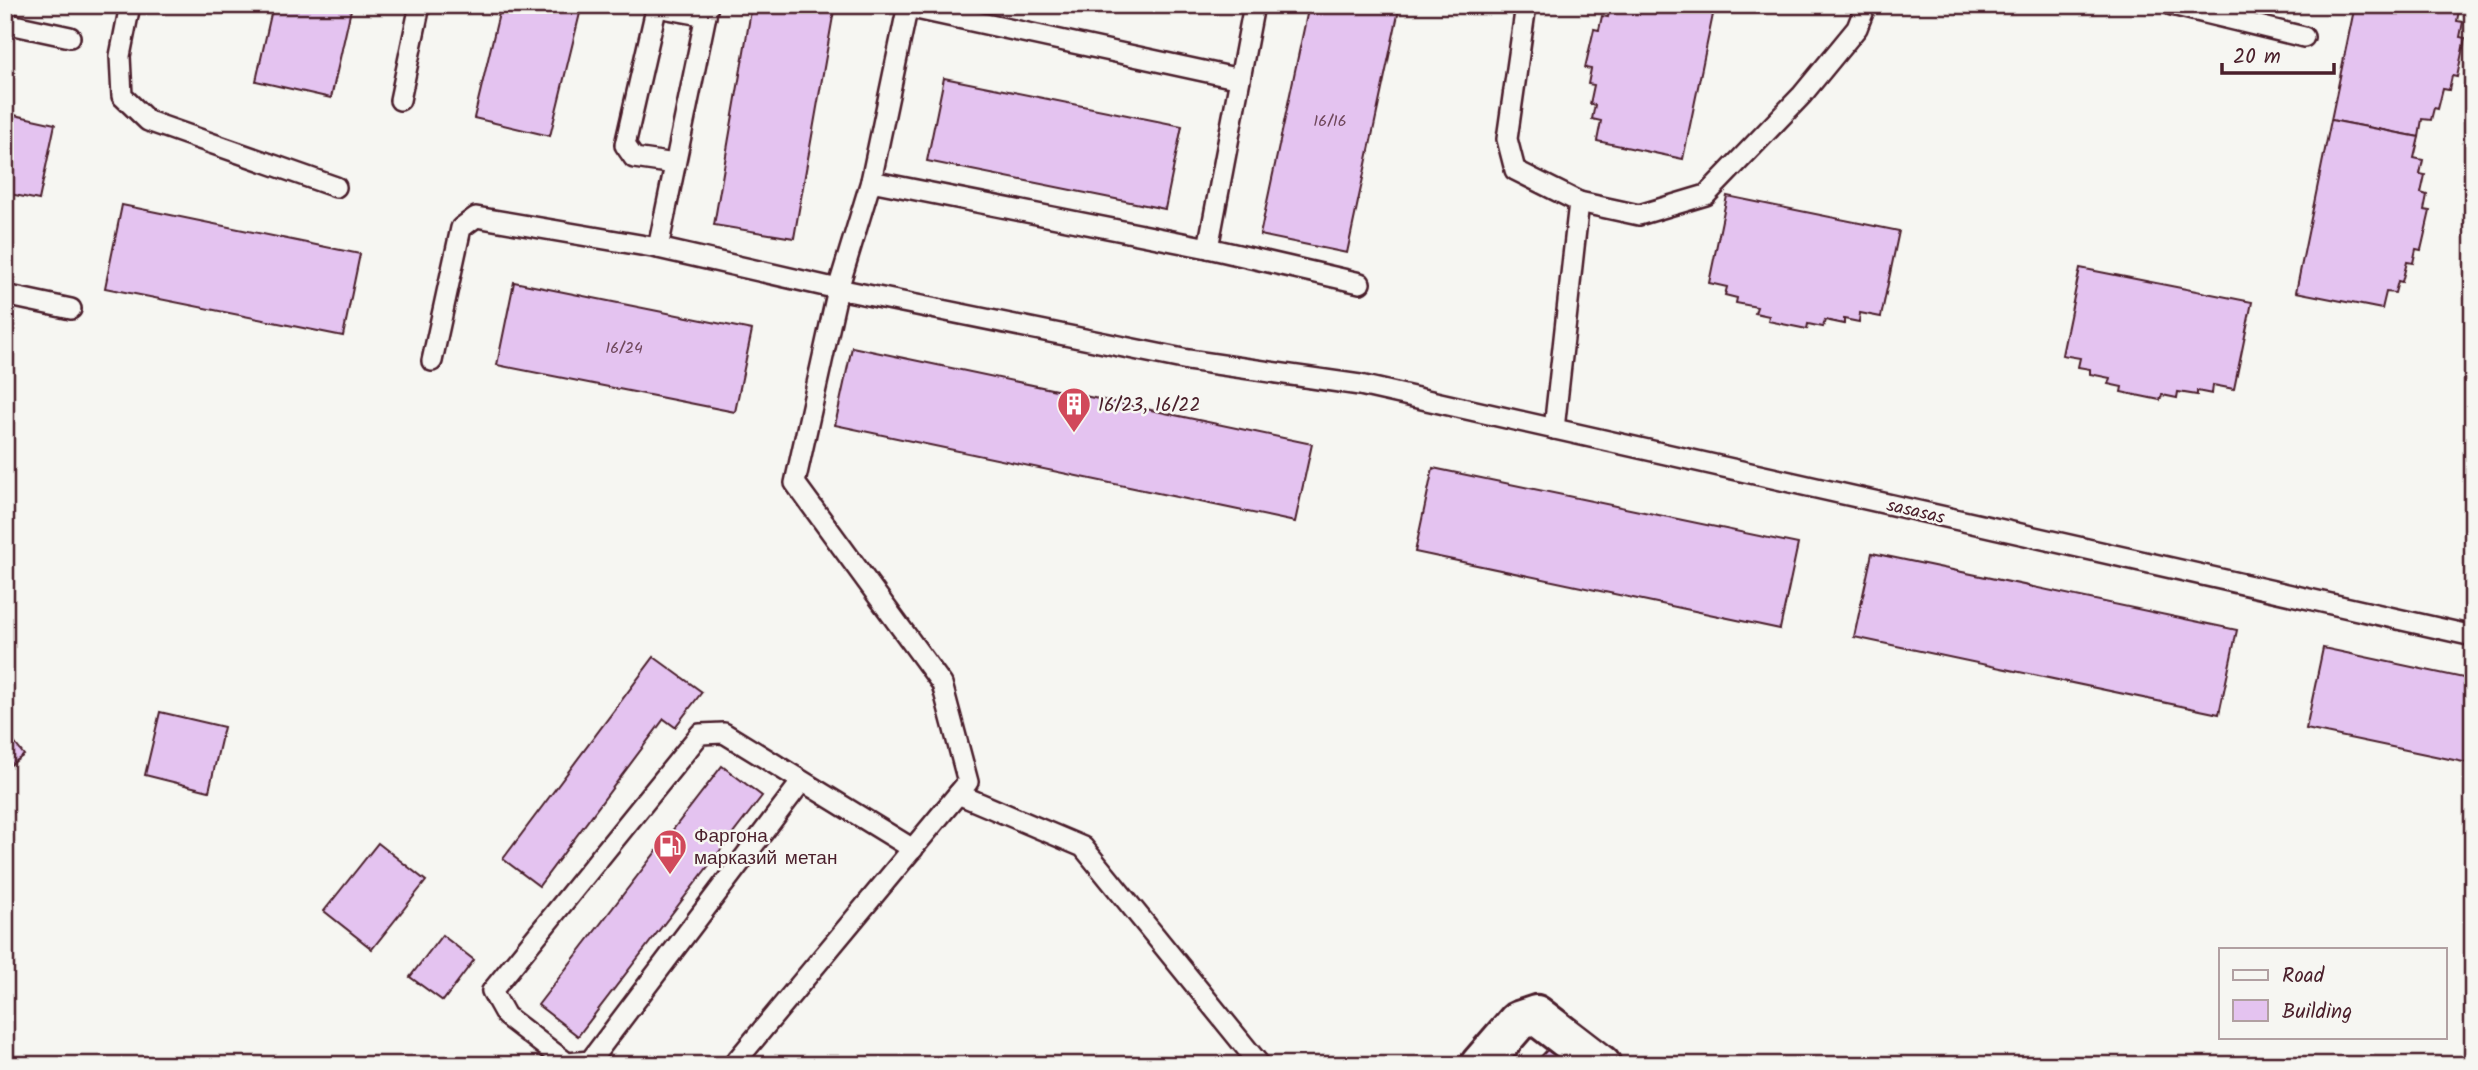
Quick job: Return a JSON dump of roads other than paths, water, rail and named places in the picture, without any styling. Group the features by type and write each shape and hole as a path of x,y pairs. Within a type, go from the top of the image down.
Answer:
{"street":[{"path":"1480,1065 1518,1021 1536,1015 1601,1065"}],"lane":[{"path":"130,5 120,56 122,96 148,121 335,187"},
{"path":"400,100 420,5"},
{"path":"1208,248 1254,5"},
{"path":"1526,5 1507,139 1515,170 1579,202 1639,215 1706,195 1802,95 1857,28 1866,5"},
{"path":"2172,5 2304,37"},
{"path":"659,248 707,10 657,6 625,145 634,158 675,164"},
{"path":"733,1065 968,782 942,684 794,483 838,289 871,181 907,6 1240,79"},
{"path":"5,23 70,37"},
{"path":"871,181 1208,248 1360,284"},
{"path":"1554,429 1579,202"},
{"name":"sasasas","path":"432,361 461,228 476,217 659,248 838,289 1188,359 1360,385 2473,636"},
{"path":"5,295 71,309"},
{"path":"802,781 590,1061 567,1063 506,1016 492,991 700,734 724,733 913,849"},
{"path":"958,794 1083,847 1260,1065"}],"place":[{"name":"16/23, 16/22","path":"1074,434"},
{"name":"Фаргона марказий метан","path":"670,876"}]}
